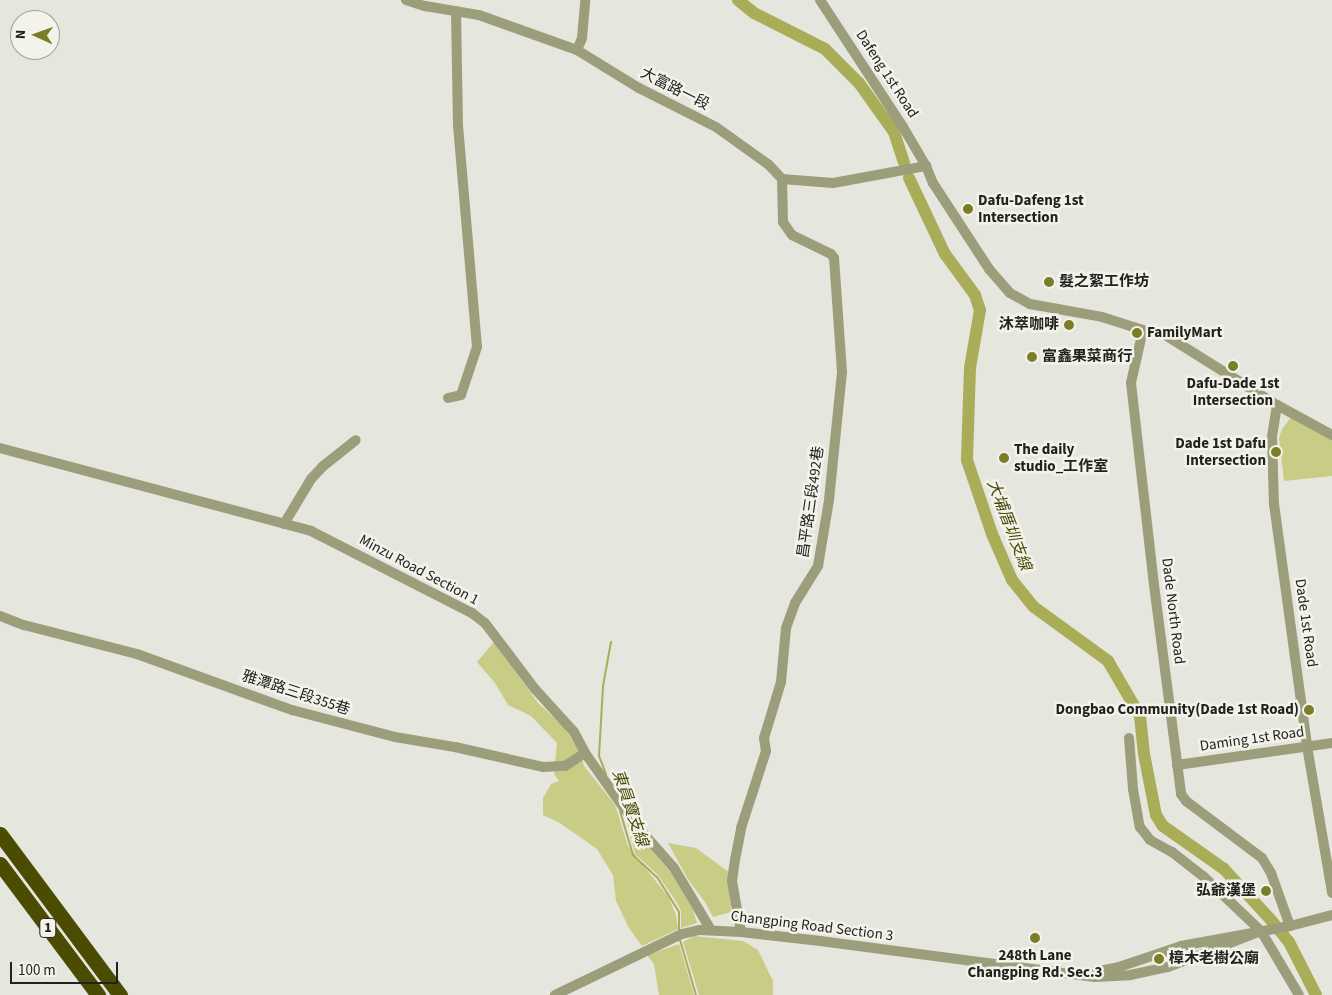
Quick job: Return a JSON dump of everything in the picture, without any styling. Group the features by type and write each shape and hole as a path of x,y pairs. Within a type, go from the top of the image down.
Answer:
{"highway":[{"name":"1","path":"0,834 120,995"},
{"name":"1","path":"0,864 98,995"}],"street":[{"name":"大富路一段","path":"406,0 479,15 578,50 639,88 716,127 768,165 782,179"},
{"path":"578,50 582,38 584,0"},
{"name":"Dafeng 1st Road","path":"820,0 926,166 933,183 988,269 1010,293 1030,304 1102,317 1143,330 1162,332 1277,405 1332,435"},
{"path":"448,398 461,395 477,347 458,126 456,11"},
{"path":"782,179 833,183 926,166"},
{"name":"昌平路三段492巷","path":"741,932 732,882 735,860 741,828 766,751 764,738 781,682 786,628 795,602 818,566 829,500 842,372 834,258 831,254 792,235 783,222 782,179"},
{"name":"Dade North Road","path":"1143,330 1132,383 1154,585 1181,794 1186,801 1262,858 1271,873 1290,926"},
{"name":"Dade 1st Road","path":"1277,405 1272,438 1274,504 1307,746 1322,843 1332,892"},
{"path":"284,524 311,479 322,467 356,440"},
{"name":"Minzu Road Section 1","path":"0,448 311,531 472,613 485,623 535,689 574,732 585,753 636,825 674,868 711,930"},
{"name":"雅潭路三段355巷","path":"0,616 24,625 137,654 292,710 395,737 455,746 543,767 566,766 585,753"},
{"path":"1129,738 1133,789 1140,827 1150,840 1172,852 1203,876 1261,931 1299,995"},
{"name":"Daming 1st Road","path":"1177,765 1332,743"},
{"name":"Changping Road Section 3","path":"1078,973 1119,967 1181,946 1290,926 1332,915"},
{"name":"Changping Road Section 3","path":"555,995 678,936 711,930 741,932 1078,973 1095,977 1112,977 1168,968 1261,931"}],"green space":[{"path":"1292,416 1332,437 1332,476 1284,481 1279,438 1282,429"},
{"path":"494,642 538,703 562,725 578,747 584,766 615,805 628,846 669,898 676,915 678,929 642,946 629,928 616,901 613,875 597,849 560,823 543,815 543,798 551,784 559,781 554,774 557,743 531,716 508,705 495,683 477,662"},
{"path":"627,822 671,873 693,910 697,923 681,928 681,911 677,903 658,875 635,854"},
{"path":"668,843 696,848 730,873 731,912 713,917 705,902 689,881"},
{"path":"694,936 743,941 758,950 773,981 773,995 699,995 683,942"},
{"path":"679,944 694,995 659,995 654,964 647,955"}],"waterway":[{"path":"738,0 754,13 825,49 859,83 894,132 904,162"},
{"name":"大埔厝圳支線","path":"909,178 945,254 975,295 980,310 970,368 967,460 992,534 1012,580 1034,607 1108,661 1140,716 1144,754 1156,815 1163,826 1224,869 1271,920 1289,942 1316,995"},
{"name":"東員寶支線","path":"606,774 599,756 603,686 611,642"},
{"name":"東員寶支線","path":"620,811 633,855 657,877 679,912 679,932"},
{"name":"東員寶支線","path":"680,940 696,995"}],"place":[{"name":"Dafu-Dafeng 1st Intersection","path":"968,209"},
{"name":"髮之絮工作坊","path":"1049,282"},
{"name":"沐萃咖啡","path":"1069,325"},
{"name":"FamilyMart","path":"1137,333"},
{"name":"富鑫果菜商行","path":"1032,357"},
{"name":"Dafu-Dade 1st Intersection","path":"1233,366"},
{"name":"Dade 1st Dafu Intersection","path":"1276,452"},
{"name":"The daily studio_工作室","path":"1004,458"},
{"name":"Dongbao Community(Dade 1st Road)","path":"1309,710"},
{"name":"弘爺漢堡","path":"1266,891"},
{"name":"248th Lane Changping Rd. Sec.3","path":"1035,938"},
{"name":"樟木老樹公廟","path":"1159,959"}]}
